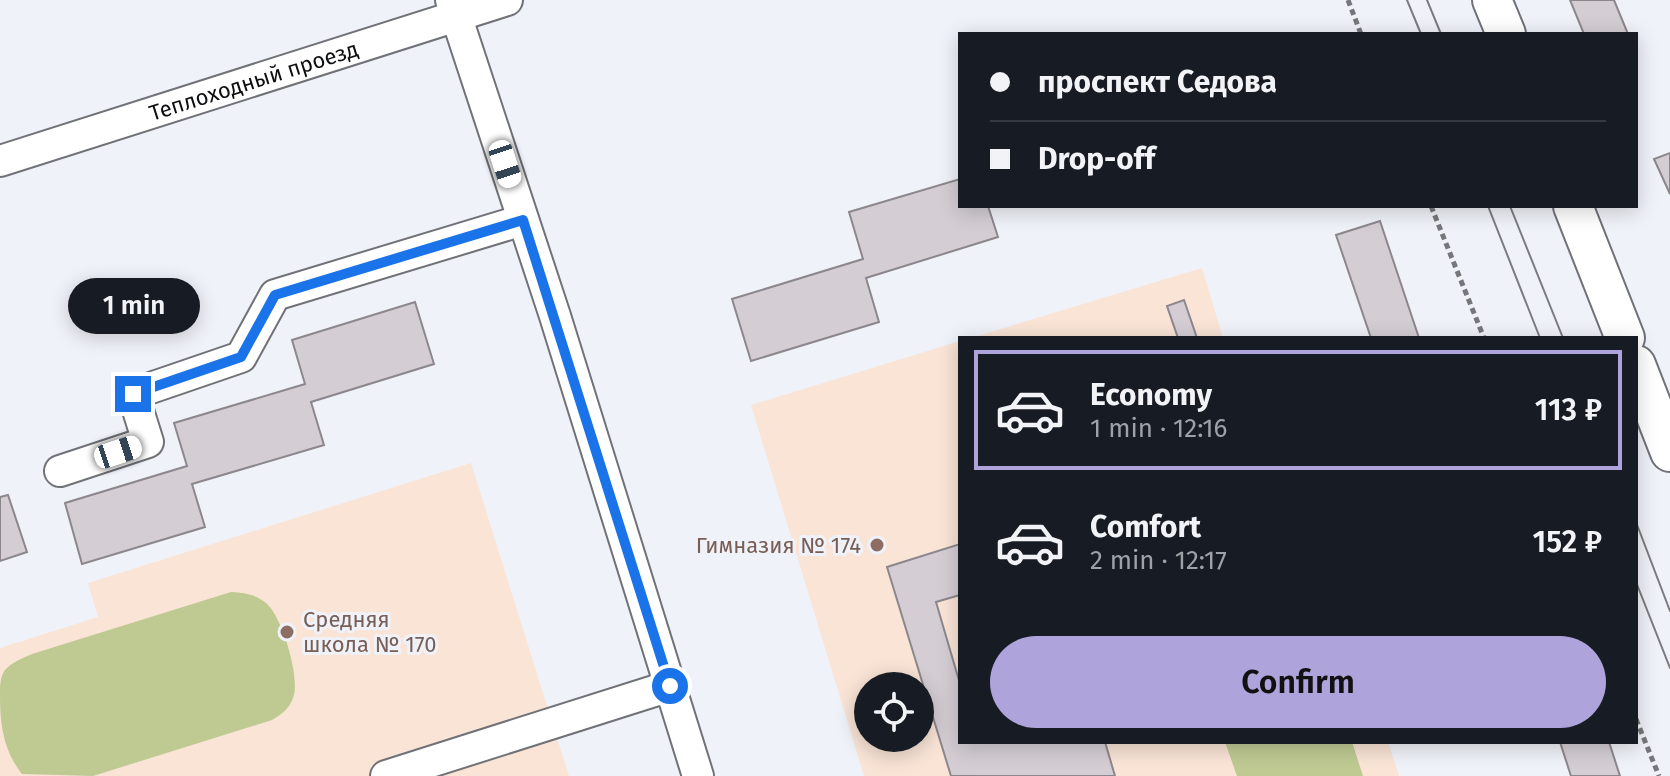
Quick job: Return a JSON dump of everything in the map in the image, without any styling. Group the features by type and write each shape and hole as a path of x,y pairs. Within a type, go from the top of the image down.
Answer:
{"main road":[{"path":"1492,0 1505,32"},
{"path":"1574,208 1624,336"},
{"path":"1638,370 1670,452"}],"street":[{"name":"Теплоходный проезд","path":"0,161 454,9 507,0"},
{"path":"454,9 698,776"},
{"path":"60,471 148,442 133,394 241,357 275,295 523,220"},
{"path":"386,776 670,686"}],"path":[{"path":"1348,0 1360,32"},
{"path":"1432,208 1483,336"},
{"path":"1638,724 1659,776"}],"shaded area":[{"path":"1202,268 1222,336 978,336"},
{"name":"Гимназия № 174","path":"958,342 958,744 1389,744 1399,776 864,776 857,752 934,752 934,672 854,672 854,743 751,405"},
{"name":"Средняя школа № 170","path":"471,463 569,776 0,776 0,648 98,617 88,583"}],"green space":[{"path":"231,592 250,594 266,603 284,634 295,689 291,702 282,713 272,720 93,776 22,774 11,756 2,726 0,685 8,667 32,654"},
{"path":"1226,744 1353,744 1363,776 1237,776"}],"building":[{"path":"1570,0 1614,0 1627,32 1583,32"},
{"path":"1670,153 1670,194 1654,159"},
{"path":"958,180 958,208 989,208 998,237 866,278 879,322 751,361 732,299 863,259 849,212"},
{"path":"1380,221 1418,336 1370,336 1336,235"},
{"path":"1184,300 1196,336 1177,336 1167,306"},
{"path":"415,302 434,364 311,402 324,445 192,484 205,527 82,564 65,503 187,466 174,423 305,384 292,340"},
{"path":"8,495 27,552 0,561 0,497"},
{"path":"958,545 958,596 936,602 958,677 958,744 1106,744 1115,776 951,776 934,720 934,672 919,672 887,567"},
{"path":"1561,744 1610,744 1620,776 1571,776"}],"tram line":[{"path":"1407,0 1420,32"},
{"path":"1427,0 1440,32"},
{"path":"1489,208 1539,336"},
{"path":"1511,208 1562,336"},
{"path":"1638,527 1670,611"},
{"path":"1638,587 1670,668"}],"place":[{"name":"Гимназия № 174","path":"877,545"},
{"name":"Средняя школа № 170","path":"287,632"}],"route":[{"path":"133,394 241,357 275,295 523,220 670,686"}]}
